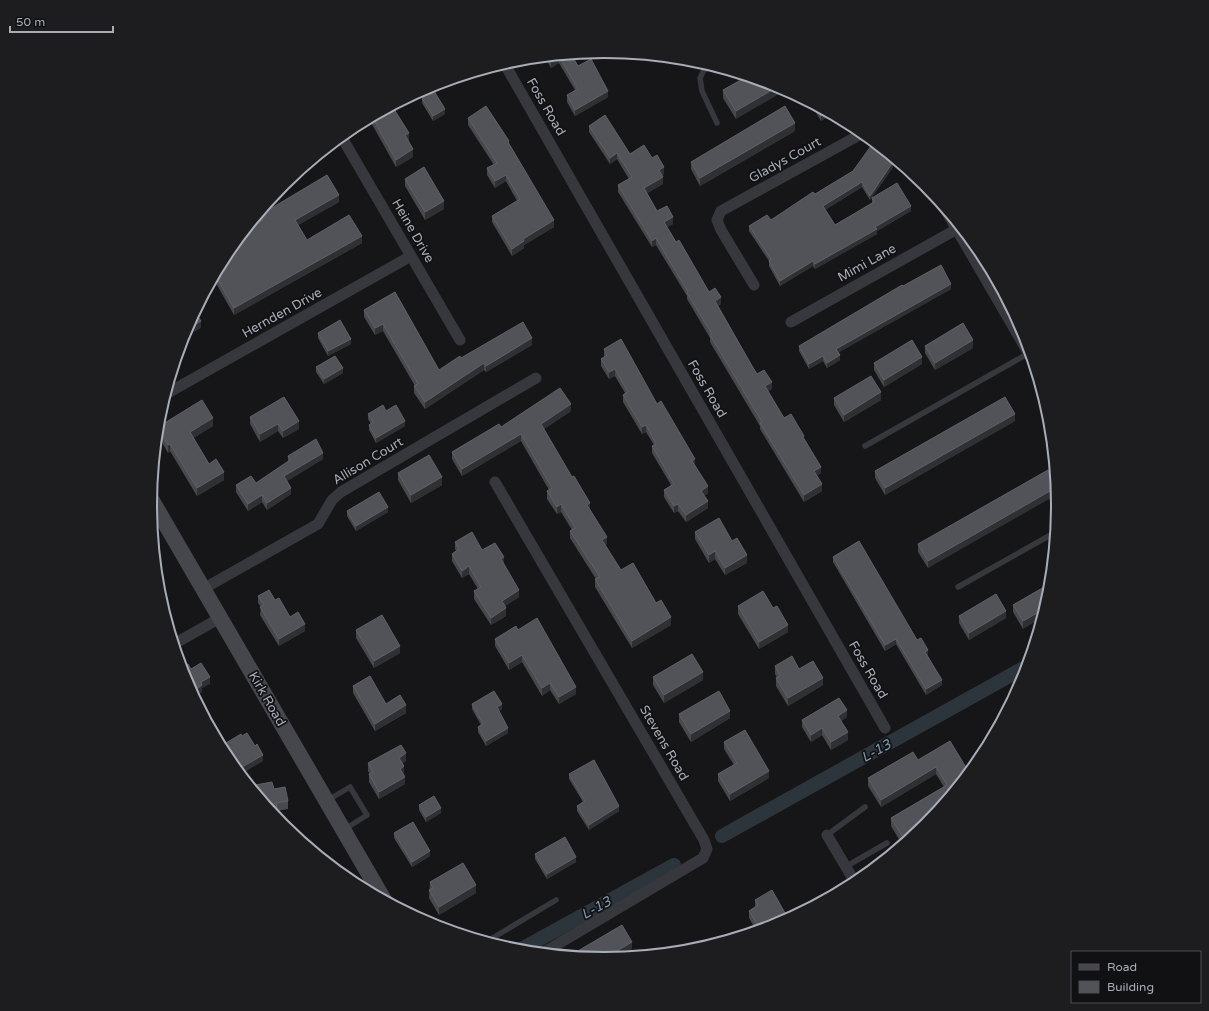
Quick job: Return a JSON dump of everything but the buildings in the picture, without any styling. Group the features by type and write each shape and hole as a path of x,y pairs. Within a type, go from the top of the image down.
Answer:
{"street":[{"name":"Foss Road","path":"507,69 885,728"},
{"name":"Gladys Court","path":"754,285 721,230 717,220 721,211 857,136"},
{"name":"Heine Drive","path":"344,142 460,340"},
{"name":"Mimi Lane","path":"791,322 957,229"},
{"path":"958,230 1018,335"},
{"name":"Hernden Drive","path":"172,391 411,256"},
{"name":"Allison Court","path":"203,589 318,524 332,500 341,492 536,378"},
{"name":"Stevens Road","path":"496,482 704,840 707,849 703,858 549,949"},
{"name":"Kirk Road","path":"157,510 343,830 374,889"},
{"path":"179,641 220,618"},
{"path":"827,835 852,878"}],"lane":[{"path":"705,70 700,78 702,91 717,123"},
{"path":"865,446 1027,359"},
{"path":"958,587 1051,535"},
{"path":"326,801 350,787 367,815 343,830"},
{"path":"827,835 865,807"},
{"path":"845,867 887,843"},
{"path":"492,939 556,900"}],"waterway":[{"name":"L-13","path":"722,836 1021,670"},
{"name":"L-13","path":"527,946 674,865"}]}
